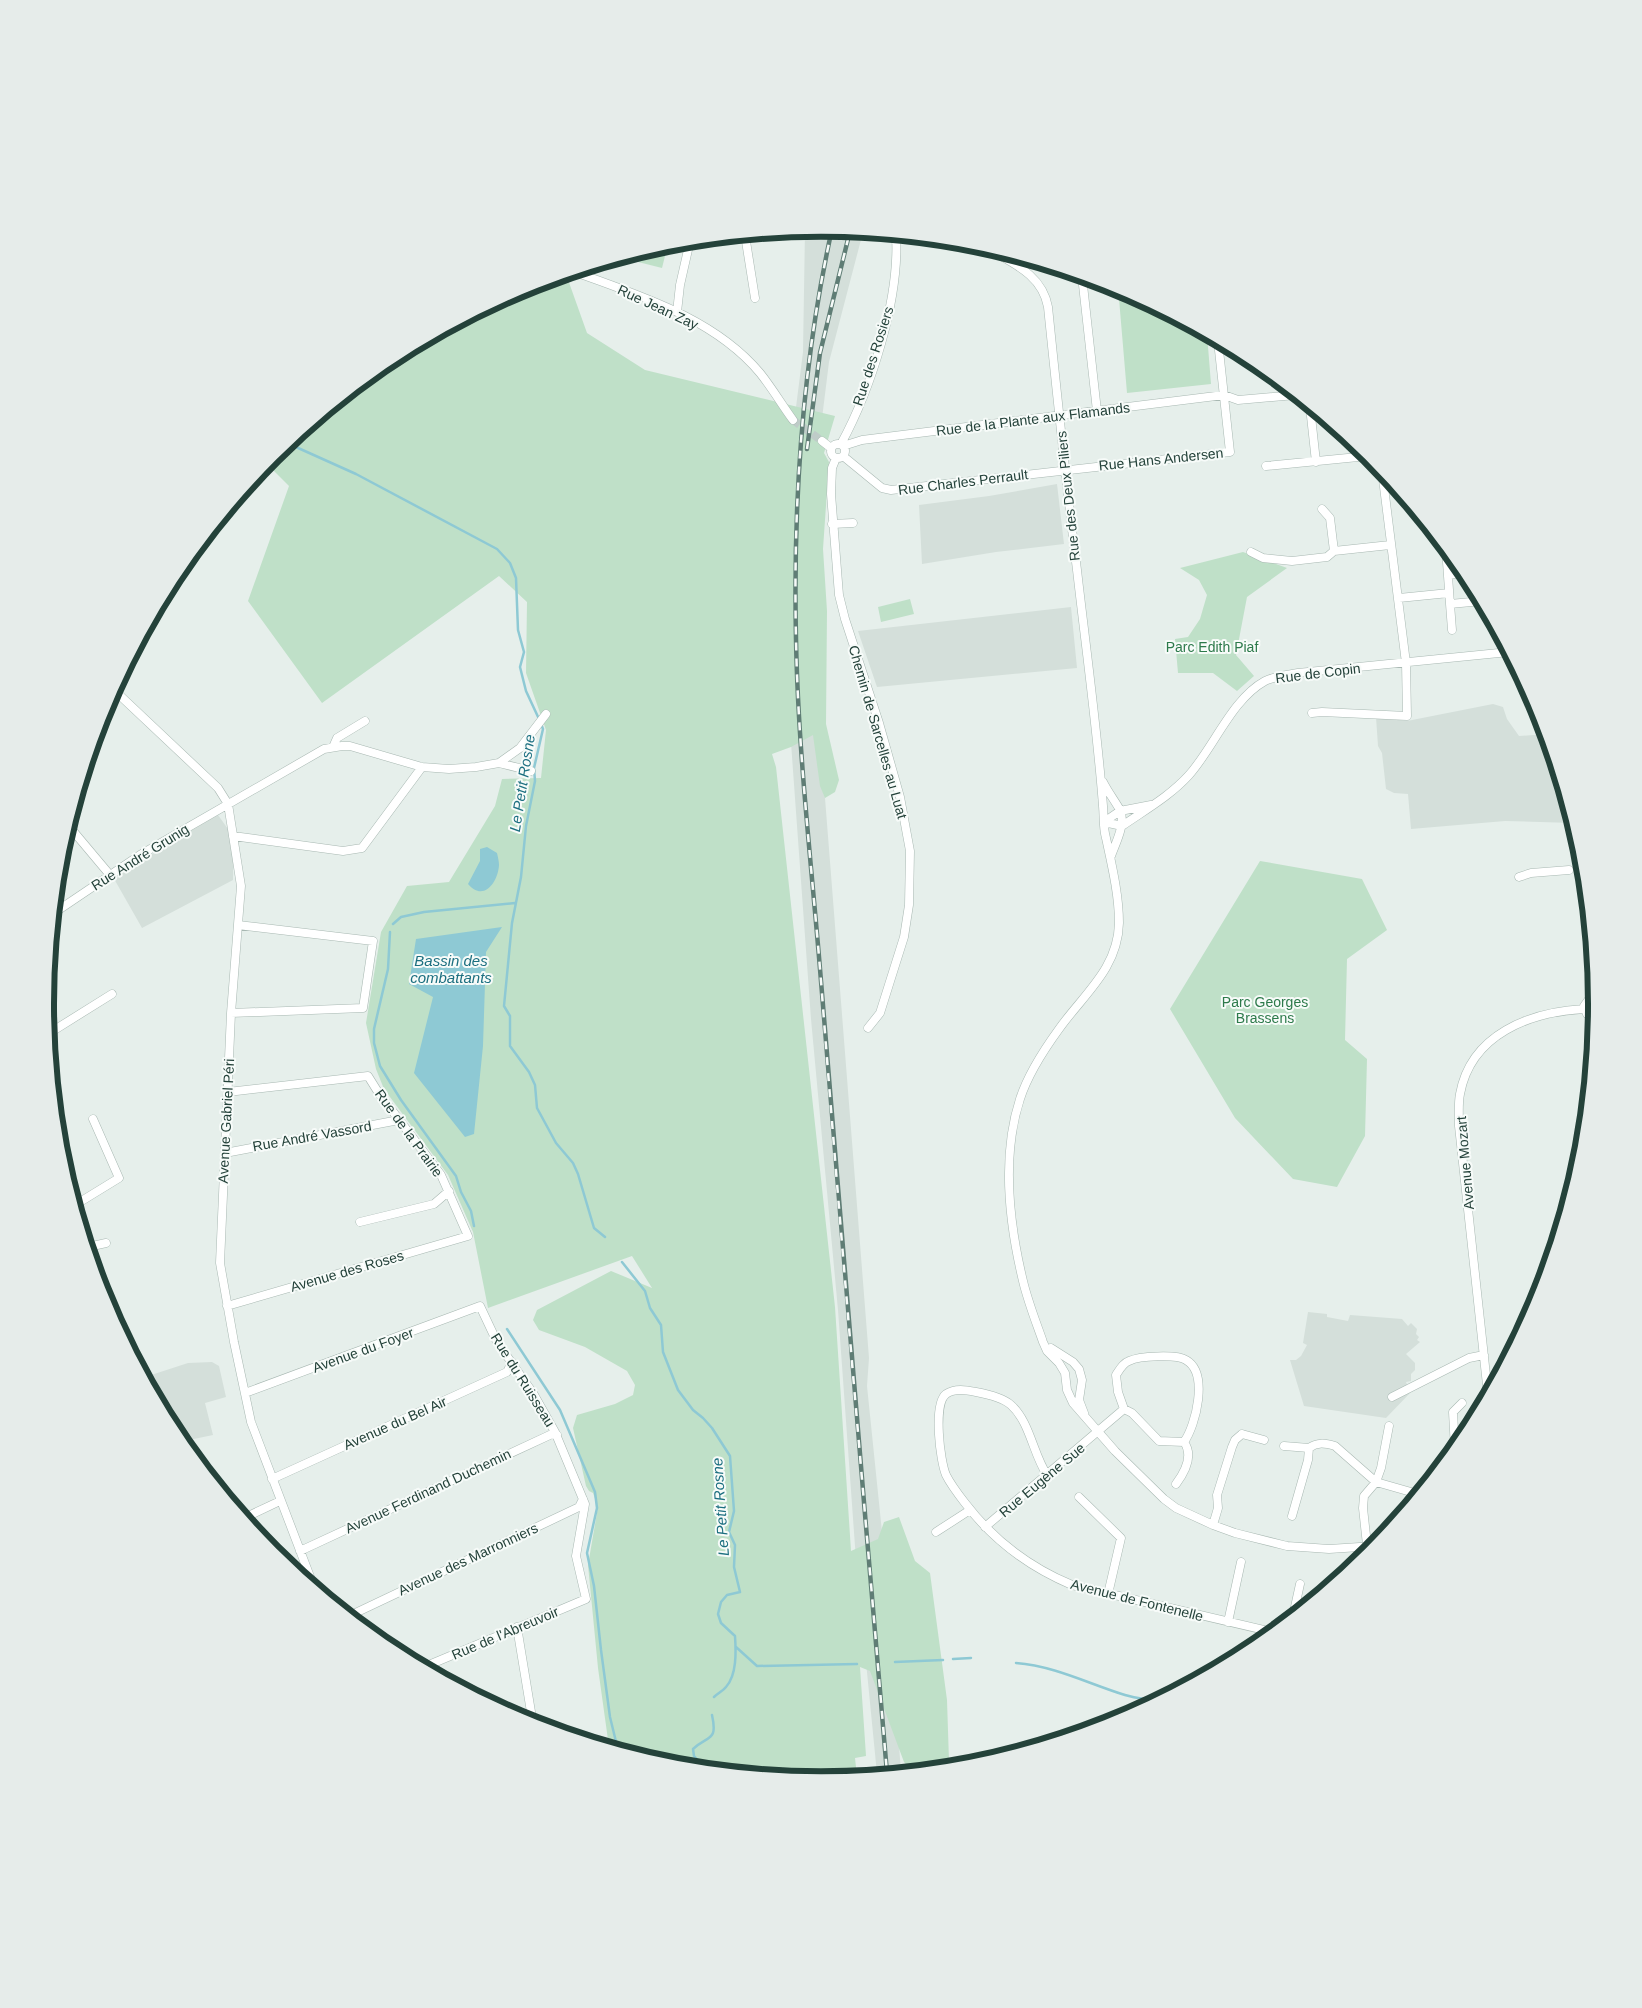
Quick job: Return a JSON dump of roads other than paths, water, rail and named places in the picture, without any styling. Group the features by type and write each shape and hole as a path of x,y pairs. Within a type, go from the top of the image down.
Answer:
{"street":[{"name":"Rue des Rosiers","path":"842,445 864,392 883,338 896,275 896,240"},
{"path":"746,241 755,298"},
{"path":"678,312 680,285 688,248"},
{"name":"Rue des Deux Piliers","path":"1006,260 1034,277 1042,287 1046,297 1100,776 1105,836 1111,856 1118,913 1118,935 1115,949 1102,976 1060,1027 1037,1060 1021,1097 1012,1133 1009,1177 1014,1234 1023,1282 1047,1351 1066,1373 1069,1397 1115,1451 1164,1499 1188,1514 1213,1525 1260,1541 1287,1546 1362,1549"},
{"name":"Rue Jean Zay","path":"582,275 678,312 716,335 759,373 793,420"},
{"path":"1083,283 1098,410"},
{"path":"1219,349 1224,395"},
{"name":"Rue de la Plante aux Flamands","path":"842,445 862,440 1224,395 1238,400 1288,395"},
{"name":"Rue Hans Andersen","path":"1065,469 1230,452 1224,395"},
{"path":"1311,414 1316,462"},
{"path":"822,441 831,448 831,453 840,457"},
{"path":"831,448 836,444 842,445 845,451 832,468 832,524 852,523"},
{"name":"Rue Charles Perrault","path":"840,457 882,488 891,490 988,480 1065,469"},
{"path":"1266,466 1358,457"},
{"path":"1312,713 1408,716 1406,663 1383,482"},
{"path":"1322,509 1330,518 1334,551"},
{"name":"Chemin de Sarcelles au Luat","path":"832,524 837,578 845,618 879,723 900,797 910,852 909,905 904,937 880,1012 868,1028"},
{"path":"1251,552 1263,558 1292,561 1327,557 1334,551 1390,545"},
{"path":"1447,561 1452,630"},
{"path":"1448,575 1456,574"},
{"path":"1399,598 1449,593"},
{"path":"1450,604 1474,602"},
{"name":"Rue de Copin","path":"1122,826 1169,794 1187,777 1203,759 1248,693 1267,680 1298,673 1502,653"},
{"name":"Avenue Gabriel Péri","path":"119,695 218,788 228,804 241,886 231,1013 220,1263 251,1422 310,1576"},
{"path":"499,763 520,748 546,714"},
{"path":"365,721 337,738 333,747 350,746 422,767 449,769 499,763 531,771"},
{"name":"Rue André Grunig","path":"59,909 140,855 316,753 333,747"},
{"path":"234,836 343,851 362,848 422,767"},
{"name":"Rue des Deux Piliers","path":"1100,776 1120,811 1122,826 1111,856"},
{"path":"1104,822 1120,811 1154,804"},
{"path":"1104,822 1122,826"},
{"path":"73,832 110,875"},
{"path":"1519,876 1531,873 1569,870"},
{"path":"231,1013 363,1008 373,941 238,925"},
{"path":"55,1030 112,994"},
{"path":"1588,1000 1584,1009 1588,1014"},
{"name":"Avenue Mozart","path":"1487,1384 1459,1126 1460,1095 1467,1074 1482,1049 1509,1028 1536,1016 1584,1009"},
{"name":"Rue de la Prairie","path":"228,1092 368,1076 378,1092 441,1174 468,1236"},
{"path":"80,1202 118,1178 93,1119"},
{"name":"Rue André Vassord","path":"226,1152 399,1120"},
{"name":"Rue de la Prairie","path":"360,1222 434,1204 449,1191"},
{"name":"Avenue des Roses","path":"227,1306 468,1236"},
{"path":"93,1246 106,1243"},
{"name":"Avenue du Foyer","path":"245,1393 480,1306"},
{"name":"Rue du Ruisseau","path":"480,1306 497,1342 534,1393 557,1435 585,1504 576,1556 586,1599"},
{"name":"Rue des Deux Piliers","path":"1043,1342 1057,1354 1073,1362 1079,1369 1082,1380 1079,1400 1086,1418"},
{"path":"1392,1397 1469,1358 1484,1356"},
{"path":"1176,1484 1188,1461 1189,1448 1184,1442 1159,1441 1132,1412 1124,1408 1116,1382 1116,1375 1124,1364 1147,1358 1172,1357 1188,1360 1199,1386 1192,1431 1184,1442"},
{"name":"Avenue du Bel Air","path":"272,1479 507,1372 512,1362"},
{"name":"Avenue de Fontenelle","path":"1047,1475 1021,1416 1004,1400 984,1393 963,1390 945,1395 940,1407 941,1452 946,1474 953,1488 970,1510 1006,1547 1048,1575 1072,1585 1264,1630"},
{"path":"1454,1437 1453,1412 1462,1403"},
{"name":"Rue Eugène Sue","path":"985,1527 1124,1408"},
{"path":"1239,1424 1242,1434"},
{"path":"1369,1542 1363,1508 1364,1496 1376,1482 1381,1468 1389,1426"},
{"name":"Avenue Ferdinand Duchemin","path":"300,1551 552,1434 557,1435"},
{"path":"1242,1434 1264,1440"},
{"path":"1213,1525 1218,1508 1217,1495 1232,1447 1235,1440 1242,1434"},
{"path":"1284,1446 1309,1448 1315,1444 1327,1444 1335,1446 1376,1482 1412,1493"},
{"path":"1292,1516 1308,1460 1309,1448"},
{"path":"1079,1497 1121,1538 1108,1594"},
{"name":"Avenue des Marronniers","path":"355,1613 579,1507 583,1499"},
{"path":"249,1516 280,1501"},
{"path":"936,1532 970,1510"},
{"path":"1228,1622 1241,1562"},
{"path":"1295,1607 1300,1584"},
{"name":"Rue de l'Abreuvoir","path":"431,1664 586,1599"},
{"path":"517,1627 531,1715"}],"water":[{"path":"487,847 497,853 498,872 493,884 489,888 479,891 468,884 480,861 480,849"},
{"name":"Bassin des combattants","path":"502,927 486,952 483,1046 474,1134 465,1137 414,1073 433,997 409,984 416,939"}],"waterway":[{"name":"Le Petit Rosne","path":"294,446 356,474 497,549 510,563 516,578 518,630 524,652 520,667 526,691 539,719"},
{"name":"Le Petit Rosne","path":"541,724 543,729 534,768 535,781 526,826 521,877 512,923 504,1006 510,1016 510,1046 529,1072 535,1085 537,1108 556,1143 573,1163 594,1228 605,1237"},
{"path":"393,924 401,917 424,912 515,903"},
{"path":"390,932 388,969 374,1029 374,1043 380,1066 401,1100 456,1176 461,1192 471,1211 474,1226"},
{"name":"Le Petit Rosne","path":"622,1262 645,1291 650,1308 661,1325 663,1352 678,1390 693,1410 712,1428 730,1456 734,1511 729,1532 735,1545 734,1567 740,1592 727,1595 721,1602 718,1614 721,1623 735,1636 735,1656 734,1670 730,1682 714,1697"},
{"name":"Le Petit Rosne","path":"507,1329 560,1410 595,1492 597,1508 587,1553 594,1586 610,1717 616,1743"},
{"path":"736,1647 757,1666 857,1664"},
{"path":"953,1659 971,1658"},
{"path":"895,1662 943,1660"},
{"path":"1016,1663 1044,1668 1125,1695 1144,1699"},
{"name":"Le Petit Rosne","path":"699,1761 694,1756 693,1749 713,1734 714,1724 712,1715"}],"tunnel":[{"path":"793,420 822,441"}],"railway":[{"path":"830,237 813,331 798,484 795,587 797,682 806,810 887,1768"},
{"path":"807,449 820,353 848,238"}],"park label":[{"name":"Parc Edith Piaf","path":"1212,647"},
{"name":"Parc Georges Brassens","path":"1265,1010"}]}
